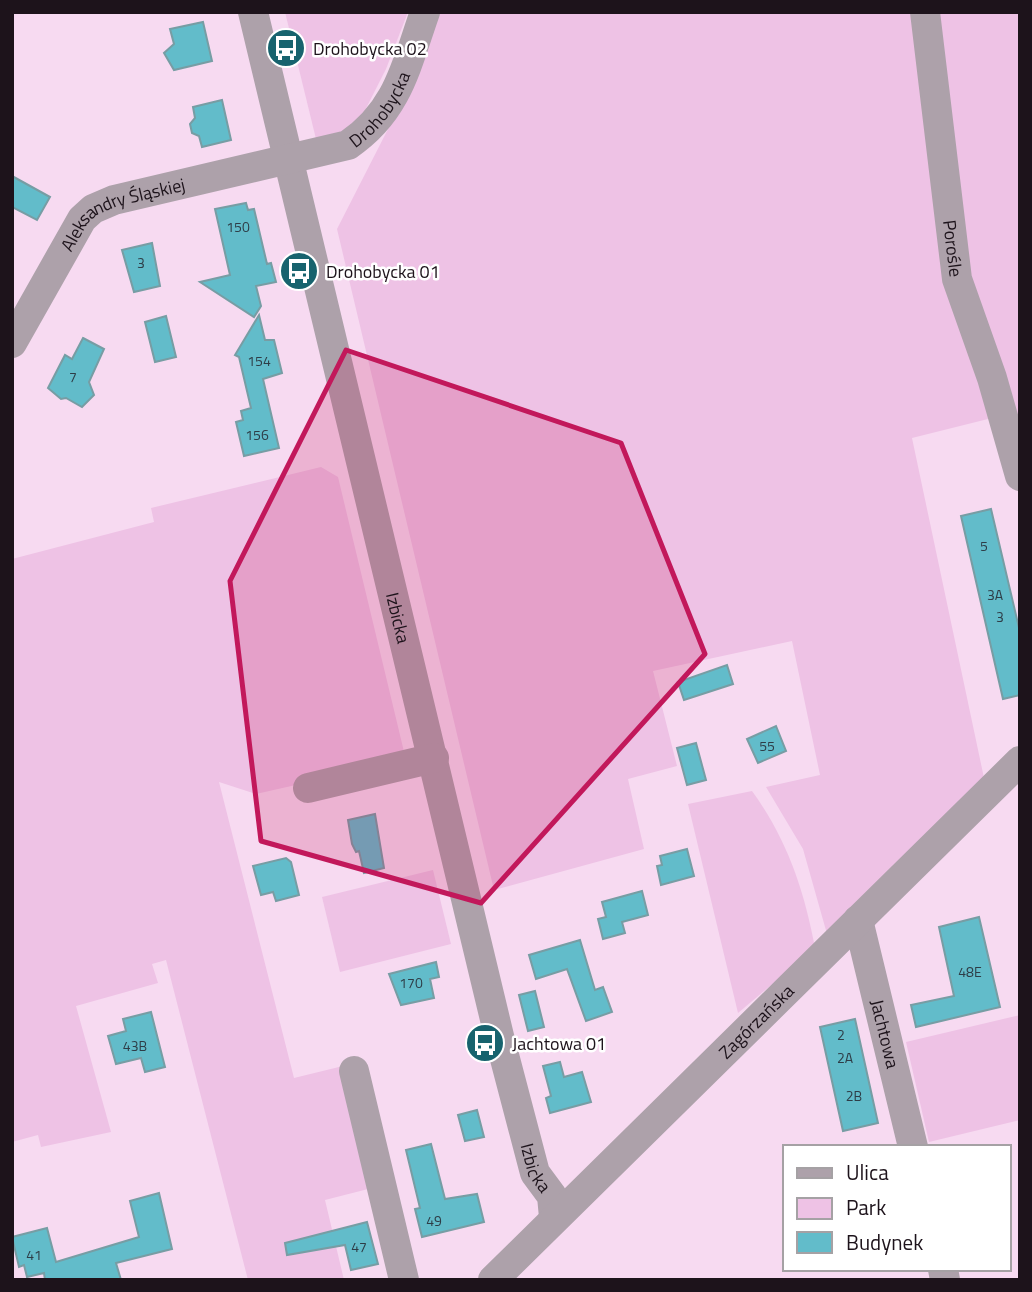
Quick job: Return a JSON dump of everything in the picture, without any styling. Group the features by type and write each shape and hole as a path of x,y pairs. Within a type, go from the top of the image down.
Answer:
{"street":[{"name":"Izbicka","path":"253,12 523,1128 535,1173 552,1196 554,1217"},
{"name":"Drohobycka","path":"289,161 348,145 372,129 401,79 425,12"},
{"name":"Porośle","path":"925,12 957,279 992,379 1020,476"},
{"name":"Aleksandry Śląskiej","path":"13,340 82,219 93,209 114,200 289,161"},
{"path":"308,788 434,758"},
{"name":"Zagórzańska","path":"493,1280 1020,761"},
{"name":"Jachtowa","path":"858,919 913,1145"},
{"path":"354,1071 404,1280"}],"highlighted area":[{"path":"346,350 621,443 705,654 481,903 261,841 230,581"}],"green space":[{"path":"285,12 408,12 386,69 355,130 316,139"},
{"path":"440,12 915,12 996,417 912,438 984,778 827,934 803,849 766,787 820,775 792,641 653,671 677,766 628,779 644,849 494,890 337,229 412,82"},
{"path":"934,12 1020,12 1020,441 969,285"},
{"path":"321,467 338,477 406,760 256,794 219,782 294,1078 343,1066 372,1188 325,1200 344,1280 248,1280 166,960 152,964 158,983 76,1006 111,1132 41,1147 38,1135 12,1142 12,559 154,522 151,508"},
{"path":"752,791 784,846 799,885 815,948 738,1013 688,804"},
{"path":"433,870 451,944 340,972 322,897"},
{"path":"1020,1015 1020,1120 929,1142 906,1042"}],"building":[{"path":"203,22 212,61 174,70 164,53 174,44 170,29"},
{"path":"222,100 231,140 202,147 199,136 192,133 190,124 195,118 193,107"},
{"path":"12,176 50,197 37,220 12,207"},
{"path":"246,203 248,210 254,209 267,264 271,263 276,282 256,286 261,306 254,317 200,282 230,275 215,209"},
{"path":"152,243 160,286 134,292 122,250"},
{"path":"259,315 265,340 274,340 282,373 263,379 279,448 244,456 236,422 243,420 241,411 251,408 239,357 235,355"},
{"path":"166,316 176,357 155,362 145,322"},
{"path":"83,338 104,349 89,382 94,395 82,407 66,398 61,399 48,388 65,355 72,359"},
{"path":"991,509 1020,632 1020,695 1003,699 961,516"},
{"path":"727,665 733,684 684,700 678,682"},
{"path":"776,726 786,751 758,763 747,739"},
{"path":"696,743 706,780 687,785 677,748"},
{"path":"375,814 384,868 364,873 359,851 356,852 352,844 348,820"},
{"path":"687,849 694,876 661,885 657,866 662,865 660,856"},
{"path":"286,858 291,862 299,895 276,901 273,892 261,895 253,866"},
{"path":"642,891 648,915 622,922 625,933 603,939 598,919 606,917 602,902"},
{"path":"979,917 1000,1007 916,1027 911,1005 954,996 939,927"},
{"path":"580,940 595,990 603,987 612,1012 586,1021 567,969 536,979 529,955"},
{"path":"436,962 439,977 430,979 434,998 401,1005 389,974"},
{"path":"535,991 544,1027 528,1031 519,995"},
{"path":"151,1012 165,1067 145,1072 141,1058 116,1064 108,1036 126,1031 123,1019"},
{"path":"855,1019 878,1123 843,1131 820,1027"},
{"path":"560,1062 564,1077 582,1072 591,1102 550,1113 546,1098 551,1096 543,1066"},
{"path":"477,1110 484,1137 465,1141 458,1115"},
{"path":"431,1144 445,1199 477,1194 484,1222 422,1237 415,1209 420,1208 406,1150"},
{"path":"159,1193 172,1249 116,1263 121,1280 45,1280 44,1273 27,1277 24,1265 19,1267 12,1237 47,1228 56,1262 139,1237 130,1201"},
{"path":"367,1222 378,1264 351,1270 345,1245 287,1255 285,1243"}],"place":[{"name":"Drohobycka 02","path":"286,48"},
{"name":"Drohobycka 01","path":"299,271"},
{"name":"Jachtowa 01","path":"485,1043"}]}
